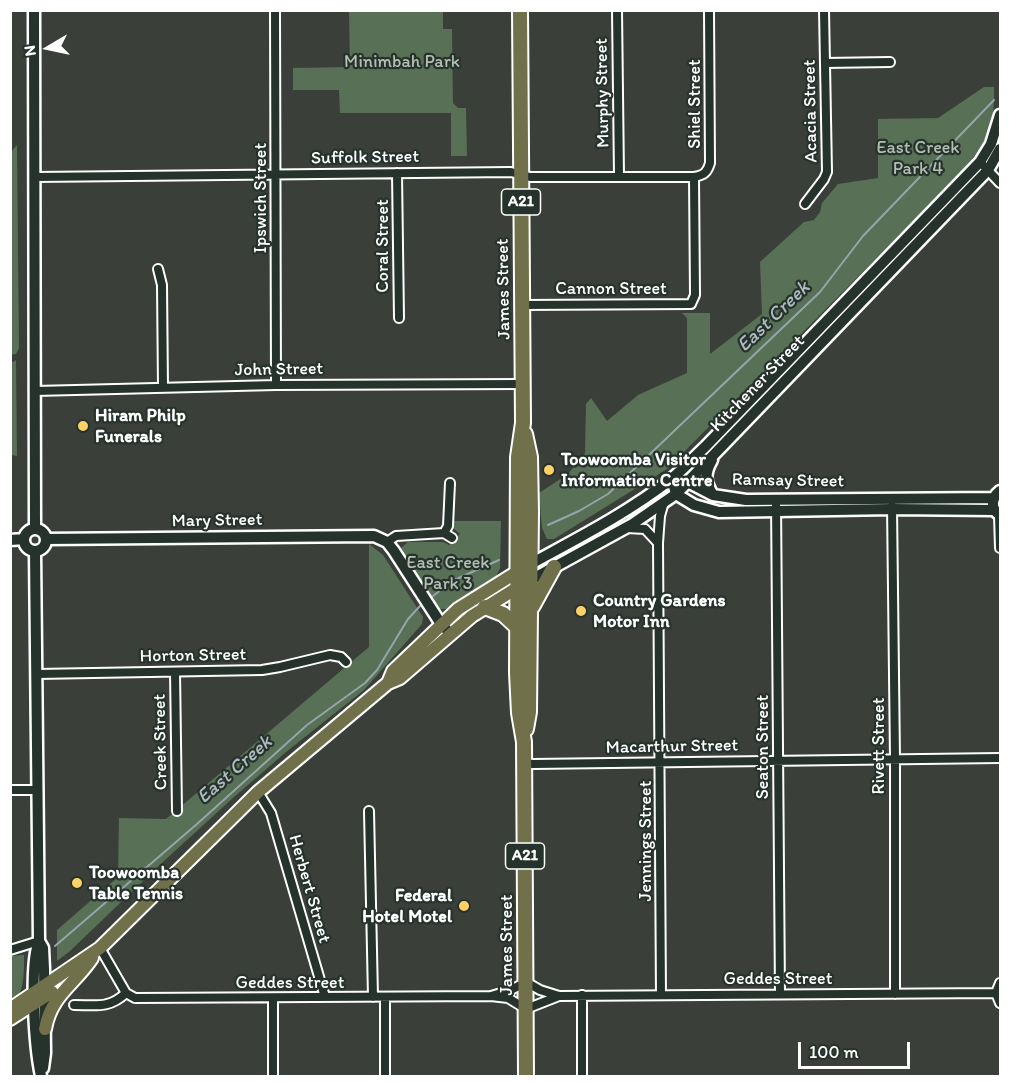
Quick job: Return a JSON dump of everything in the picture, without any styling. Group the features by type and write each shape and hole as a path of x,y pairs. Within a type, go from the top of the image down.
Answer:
{"highway":[{"name":"James Street","path":"520,10 523,423 518,457 517,627 519,713 524,742"},
{"name":"James Street","path":"523,423 530,458 531,564 529,712 524,742 526,1077"},
{"path":"531,609 554,567"},
{"path":"485,607 503,614 517,627"}],"main road":[{"path":"34,10 35,529"},
{"name":"Kitchener Street","path":"388,683 393,671 466,603 609,521 672,478 984,166 1000,116"},
{"name":"Kitchener Street","path":"10,1019 100,948 258,792 388,683 400,678 450,634 485,607 625,528 676,494 769,399 1000,149"},
{"path":"760,390 769,399"},
{"path":"713,495 706,476 707,468 715,455"},
{"path":"672,478 676,494"},
{"name":"Ramsay Street","path":"672,478 688,482 713,495 776,506"},
{"name":"Ramsay Street","path":"676,494 694,505 719,512 776,506 892,504 997,495"},
{"path":"997,495 993,504 998,514"},
{"name":"Ramsay Street","path":"892,504 998,514"},
{"path":"35,529 44,533 46,539 42,549 35,552 27,548 24,539 26,533 35,529"},
{"name":"Mary Street","path":"46,539 360,535 374,536 387,542"},
{"path":"10,540 24,539"},
{"path":"387,542 450,634"},
{"path":"35,552 39,941 43,948 38,1059 42,1077"},
{"path":"45,1029 50,1010 56,999 100,948"},
{"name":"Kitchener Street","path":"10,1010 40,995 88,964"},
{"path":"40,995 45,1029 42,1077"}],"street":[{"name":"Ipswich Street","path":"275,10 276,385"},
{"name":"Murphy Street","path":"617,10 619,176"},
{"name":"Shiel Street","path":"694,177 703,175 710,163 709,10"},
{"name":"Acacia Street","path":"805,204 827,172 824,10"},
{"path":"825,63 890,62"},
{"path":"984,166 1000,183"},
{"name":"Suffolk Street","path":"35,177 511,172 530,177 694,177"},
{"name":"Coral Street","path":"397,173 399,318"},
{"name":"Cannon Street","path":"522,304 691,304 695,295 694,177"},
{"path":"158,269 162,285 163,388"},
{"name":"John Street","path":"35,390 276,385 523,384"},
{"path":"450,483 448,526 444,533 452,538"},
{"name":"Jennings Street","path":"661,995 658,543 660,516 664,502"},
{"name":"Rivett Street","path":"892,504 895,994"},
{"name":"Seaton Street","path":"776,506 780,994"},
{"path":"998,514 1000,548"},
{"path":"625,528 645,529 658,543"},
{"name":"Mary Street","path":"387,542 396,536 444,533"},
{"name":"Horton Street","path":"37,674 262,670 280,668 330,655 341,657 346,662"},
{"name":"Creek Street","path":"175,672 177,811"},
{"name":"Macarthur Street","path":"524,763 1000,758"},
{"path":"10,790 38,790"},
{"name":"Herbert Street","path":"258,792 271,813 325,997"},
{"path":"369,811 373,997"},
{"path":"10,950 39,941"},
{"path":"74,1005 106,1005 113,1003 126,993 100,948"},
{"name":"Geddes Street","path":"491,996 508,992 526,982 559,996"},
{"path":"1000,983 996,993 1000,1003"},
{"name":"Geddes Street","path":"126,993 143,999 491,996 508,998 526,1009 559,996 582,995 996,993"},
{"path":"582,995 582,1077"},
{"path":"385,997 386,1077"},
{"path":"273,998 273,1077"}],"green space":[{"name":"Minimbah Park","path":"349,11 443,11 443,29 452,29 453,103 458,108 466,108 467,156 451,156 451,113 340,113 339,90 293,90 293,68 350,67"},
{"name":"East Creek Park 4","path":"984,87 994,87 991,122 979,149 964,170 667,469 554,539 547,539 542,528 539,493 568,474 585,453 586,404 591,398 607,421 638,395 687,373 687,318 682,313 710,313 710,354 762,314 760,262 804,222 814,220 820,212 822,203 838,184 878,178 878,119 938,118"},
{"path":"17,145 19,348 16,354 10,355 10,153"},
{"path":"16,360 17,456 12,455 11,363"},
{"name":"East Creek Park 3","path":"454,521 501,521 500,568 496,577 446,609 441,609 434,604 402,555 401,548 408,542 443,542 449,545 460,534 453,528"},
{"path":"369,544 383,555 423,617 422,624 364,690 233,798 57,961 57,930 118,877 119,818 166,819 369,647"},
{"path":"24,955 24,975 21,988 19,995 11,1005 11,956"}],"waterway":[{"name":"East Creek","path":"548,525 608,494 820,292 863,236 994,100"},
{"name":"East Creek","path":"433,596 452,581 499,560"},
{"name":"East Creek","path":"55,946 197,824 307,725 365,683 377,670 408,619 420,606"}],"place":[{"name":"Hiram Philp Funerals","path":"83,426"},
{"name":"Toowoomba Visitor Information Centre","path":"549,470"},
{"name":"Country Gardens Motor Inn","path":"581,611"},
{"name":"Toowoomba Table Tennis","path":"77,883"},
{"name":"Federal Hotel Motel","path":"464,906"}]}
